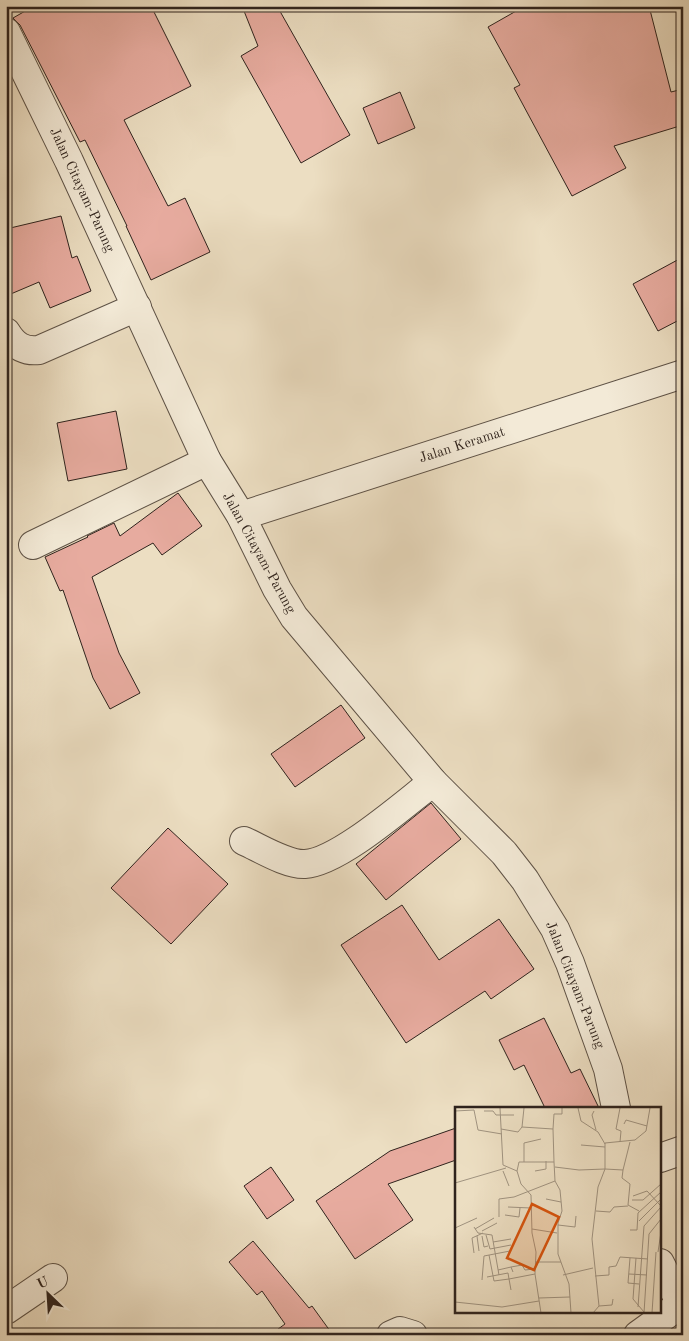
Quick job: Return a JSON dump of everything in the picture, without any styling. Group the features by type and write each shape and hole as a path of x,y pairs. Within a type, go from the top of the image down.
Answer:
{"street":[{"name":"Jalan Citayam-Parung","path":"6,32 16,77 137,307 207,461 241,516 277,589 294,618 433,782 504,853 544,909 570,964 608,1069 616,1107"},
{"path":"6,332 13,343 22,348 31,351 39,350 137,307"},
{"name":"Jalan Keramat","path":"241,516 683,374"},
{"path":"33,545 207,461"},
{"path":"244,841 283,859 304,864 327,858 357,840 433,782"},
{"path":"662,1157 683,1150"},
{"path":"638,1335 682,1306 662,1267"},
{"path":"6,1310 53,1278"},
{"path":"391,1335 400,1332 413,1335"}],"building":[{"path":"34,6 151,6 191,86 124,120 168,206 185,198 210,252 151,280 85,140 80,142 20,25 13,18"},
{"path":"242,6 277,6 350,135 301,163 241,56 258,46"},
{"path":"525,6 649,6 671,92 683,89 683,125 614,146 626,168 572,196 514,88 520,85 488,27"},
{"path":"400,92 415,128 378,144 363,108"},
{"path":"61,216 72,258 77,256 91,291 50,308 39,282 6,296 6,229"},
{"path":"683,257 683,318 658,331 633,284"},
{"path":"116,411 127,469 68,481 57,423"},
{"path":"178,493 202,526 162,555 153,543 92,577 119,653 140,693 110,709 93,678 63,590 60,591 45,557 114,523 120,536"},
{"path":"341,705 365,738 295,787 271,754"},
{"path":"431,803 461,839 386,900 356,864"},
{"path":"168,828 228,884 171,944 111,888"},
{"path":"402,905 439,960 499,919 534,969 491,999 485,991 406,1043 341,945"},
{"path":"544,1018 571,1073 580,1069 599,1107 545,1107 524,1065 514,1070 499,1040"},
{"path":"455,1128 455,1160 388,1184 413,1220 355,1259 316,1201 390,1151"},
{"path":"271,1167 294,1200 267,1219 244,1186"},
{"path":"253,1241 309,1308 312,1306 333,1335 270,1335 285,1324 262,1291 257,1295 229,1262"}]}
